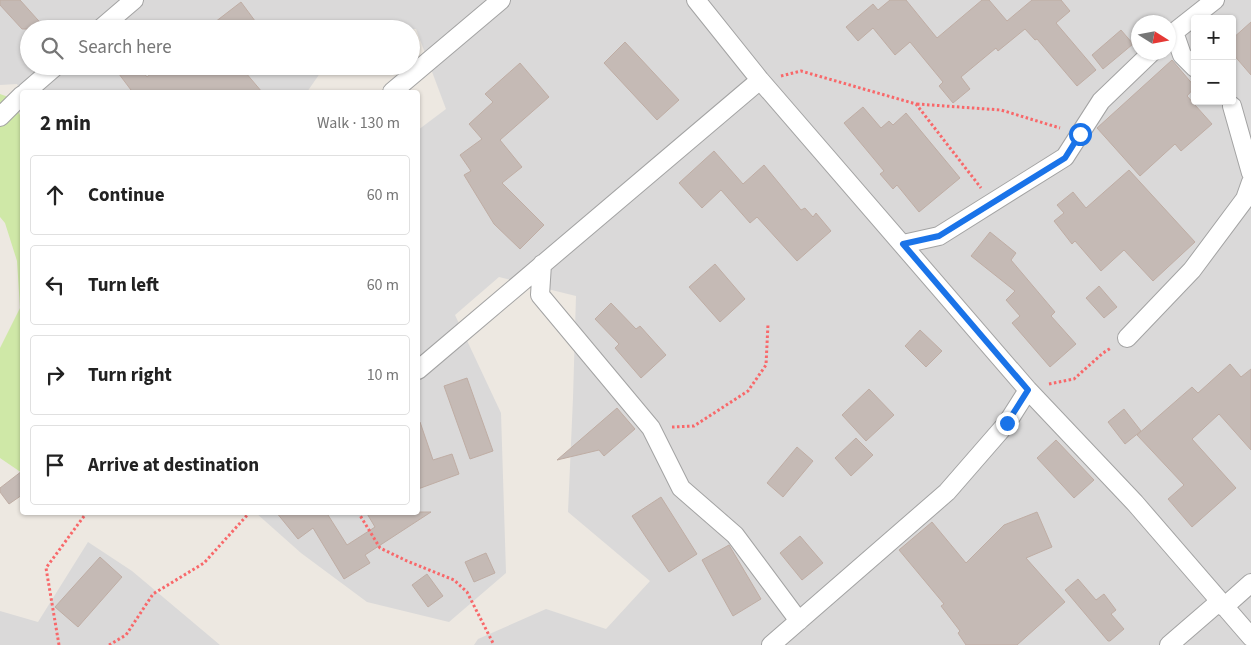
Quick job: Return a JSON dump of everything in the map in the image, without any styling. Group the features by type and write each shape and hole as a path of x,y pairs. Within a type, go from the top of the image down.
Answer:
{"street":[{"path":"111,20 134,0"},
{"path":"420,68 501,0"},
{"path":"696,0 760,80 1028,390 1135,503 1251,636"},
{"path":"1176,31 1215,0"},
{"path":"1176,44 1182,55 1191,64"},
{"path":"903,244 939,236 1065,158 1101,101 1144,60"},
{"path":"28,90 46,75"},
{"path":"394,90 412,75"},
{"path":"420,368 760,80"},
{"path":"0,117 20,98"},
{"path":"1230,105 1251,173"},
{"path":"1231,105 1251,126"},
{"path":"1126,338 1192,270 1245,199 1251,182"},
{"path":"542,264 540,295 651,428 681,488 735,535 799,621"},
{"path":"771,645 948,492 1007,423 1028,390"},
{"path":"1169,645 1251,583"}],"path":[{"path":"760,80 801,72 916,104 1002,110 1080,134"},
{"path":"916,104 992,203"},
{"path":"651,428 694,426 748,392 766,365 768,324"},
{"path":"1028,390 1074,378 1103,353 1126,338"},
{"path":"59,645 46,568 85,515"},
{"path":"109,645 126,635 153,594 204,563 247,515"},
{"path":"360,515 380,548 454,580 467,592 494,645"}],"shaded area":[{"path":"0,0 1251,0 1251,645 474,645 478,639 546,609 606,629 650,581 568,512 576,296 499,277 455,315 501,413 506,573 449,622 367,602 301,553 258,515 420,515 420,128 446,109 420,40 420,20 20,20 20,75 319,75 308,90 20,91 17,84 0,85"},
{"path":"88,542 132,571 220,645 0,645 0,611 38,622"}],"green space":[{"path":"0,94 11,98 20,115 20,308 17,261 5,223 0,217"},
{"path":"20,308 20,472 0,458 0,348"}],"building":[{"path":"0,0 20,0 38,20 20,20 20,27 0,5"},
{"path":"890,0 906,0 937,38 982,0 989,0 1007,21 1032,0 1061,0 1070,11 1056,23 1096,70 1077,86 1037,39 1035,40 1025,29 998,51 996,48 961,77 970,89 953,103 939,86 943,82 910,42 895,55 873,28 858,41 846,27 873,4 878,10"},
{"path":"241,2 254,20 218,20"},
{"path":"1251,22 1251,75 1236,58 1236,35"},
{"path":"1121,30 1131,42 1131,46 1103,69 1092,55"},
{"path":"625,42 679,100 657,120 604,63"},
{"path":"1172,60 1191,82 1191,92 1187,96 1191,100 1191,105 1195,105 1212,124 1181,151 1175,144 1140,176 1097,128"},
{"path":"520,63 549,97 500,140 522,167 502,183 544,225 520,249 494,224 464,175 471,171 460,155 482,139 469,124 493,102 485,94"},
{"path":"120,75 145,75 147,77 149,75 248,75 260,90 131,90"},
{"path":"863,107 881,128 889,121 893,125 906,113 960,178 919,212 897,185 893,189 880,174 884,171 844,123"},
{"path":"714,151 743,184 764,165 801,210 805,208 813,217 816,213 831,231 797,261 757,217 750,223 721,190 702,208 679,183"},
{"path":"1129,170 1195,242 1153,281 1124,250 1101,271 1075,241 1072,244 1054,221 1064,213 1057,205 1073,192 1086,208"},
{"path":"990,232 1016,253 1011,260 1055,312 1051,316 1076,344 1050,367 1012,323 1020,316 1006,300 1015,291 971,256"},
{"path":"715,264 745,299 720,322 689,287"},
{"path":"1099,286 1117,307 1104,318 1086,298"},
{"path":"611,303 636,329 640,326 666,355 641,378 615,348 619,344 595,319"},
{"path":"920,330 942,351 926,367 905,346"},
{"path":"1230,364 1241,377 1251,369 1251,450 1219,414 1192,439 1236,488 1192,527 1168,499 1184,485 1137,435 1192,387 1198,393"},
{"path":"467,378 493,451 470,459 444,386"},
{"path":"869,389 894,415 866,441 842,415"},
{"path":"617,408 635,429 604,456 599,450 557,460"},
{"path":"1124,409 1141,431 1125,444 1108,422"},
{"path":"420,422 433,460 452,454 459,474 420,488"},
{"path":"856,438 873,455 851,476 835,458"},
{"path":"1056,440 1094,480 1074,498 1037,458"},
{"path":"797,447 813,461 783,497 767,483"},
{"path":"20,473 20,496 9,504 0,492 0,488"},
{"path":"661,497 697,554 669,572 632,516"},
{"path":"420,512 431,512 365,555 370,563 344,579 313,528 298,539 278,515 328,515 347,545 375,527 368,515 420,515"},
{"path":"1037,512 1052,547 1026,558 1065,602 1017,645 966,645 958,633 960,631 941,606 944,604 899,550 932,522 966,563 1004,525"},
{"path":"800,536 823,563 802,580 780,553"},
{"path":"729,545 761,599 733,616 702,560"},
{"path":"486,553 495,573 474,582 465,562"},
{"path":"100,557 122,577 78,627 55,607"},
{"path":"427,574 443,596 428,607 412,585"},
{"path":"1078,579 1096,600 1104,594 1116,610 1111,614 1124,629 1110,641 1065,590"}],"route":[{"path":"1007,423 1028,390 903,244 939,236 1065,158 1080,134"}]}
